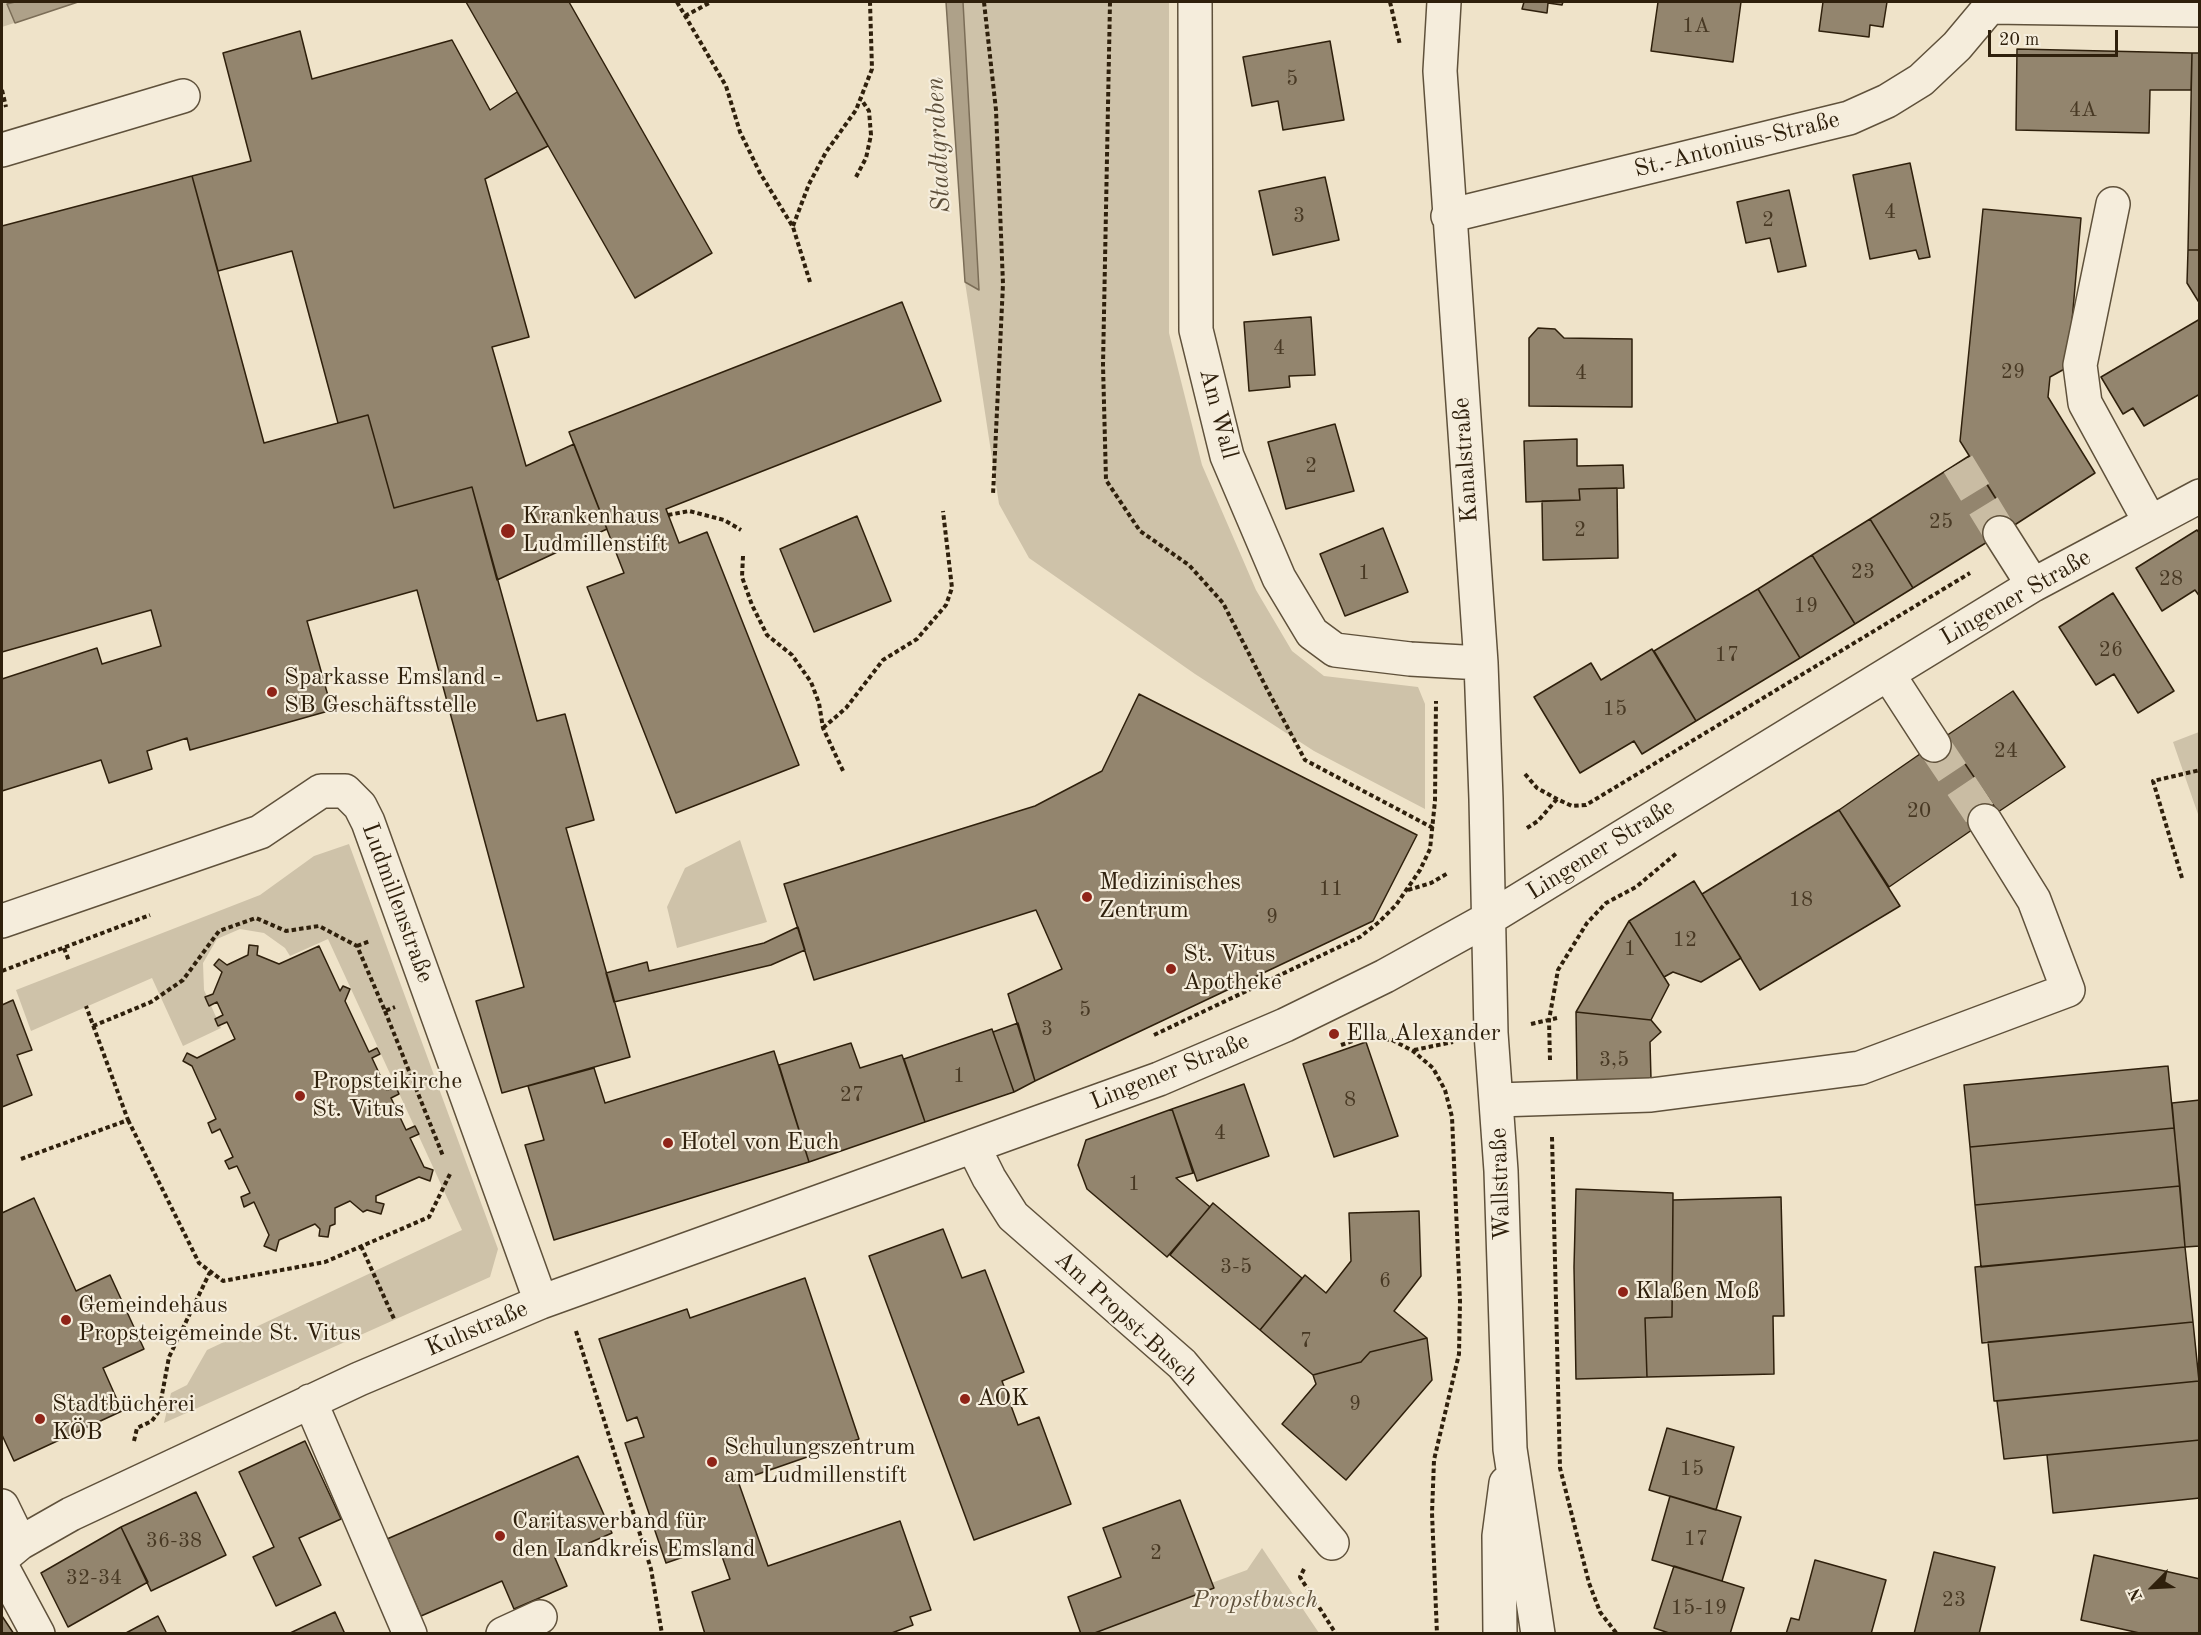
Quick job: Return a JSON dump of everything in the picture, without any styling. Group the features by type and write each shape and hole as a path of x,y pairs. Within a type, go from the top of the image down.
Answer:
{"street":[{"name":"Am Wall","path":"1195,2 1196,330 1227,456 1279,578 1312,633 1335,650 1437,661 1481,663"},
{"name":"Kanalstraße","path":"1444,2 1440,71 1448,216 1481,663 1488,919"},
{"name":"St.-Antonius-Straße","path":"1448,216 1849,118 1887,101 1921,80 1957,46 1992,4 2199,10"},
{"path":"2,150 183,96"},
{"path":"2113,204 2080,365 2085,403 2150,522"},
{"name":"Lingener Straße","path":"974,1146 1159,1079 1285,1025 1385,976 1488,919 2033,585 2199,496"},
{"path":"2000,533 2033,585"},
{"path":"1888,674 1934,745"},
{"name":"Ludmillenstraße","path":"2,921 260,832 321,791 345,791 360,806 368,822 552,1298"},
{"path":"1497,1100 1651,1095 1860,1068 2068,990 2034,900 1984,821"},
{"name":"Wallstraße","path":"1488,919 1510,1449 1538,1634"},
{"name":"Kuhstraße","path":"8,1556 71,1514 310,1401 552,1298 974,1146"},
{"name":"Am Propst-Busch","path":"974,1146 988,1178 1013,1216 1182,1364 1327,1537"},
{"path":"310,1401 410,1634"},
{"name":"Wallstraße","path":"1500,1634 1499,1536 1510,1449"},
{"path":"2,1506 8,1556 38,1634"},
{"path":"503,1634 540,1617"}],"path":[{"path":"677,2 726,86 740,132 760,173 793,226 810,282"},
{"path":"685,16 711,2"},
{"path":"793,226 809,184 826,152 855,111 872,69 870,2"},
{"path":"984,2 996,110 1003,284 993,495"},
{"path":"856,177 867,158 871,135 868,111 860,98"},
{"path":"668,515 689,511 724,520 741,530"},
{"path":"823,728 846,708 883,660 917,639 945,605 952,588 943,511"},
{"path":"743,556 742,577 752,605 767,635 792,656 811,682 819,703 823,728 844,773"},
{"path":"1360,936 1379,922 1408,890 1430,849 1435,801 1437,661"},
{"path":"2182,878 2153,781 2199,770"},
{"path":"1557,800 1572,806 1586,805"},
{"path":"1617,1634 1600,1612 1589,1583 1560,1468 1549,1020 1558,970 1587,923 1606,903 1636,887"},
{"path":"86,1006 93,1026 128,1120 199,1263 223,1281 325,1262 429,1217 451,1176 357,946 319,926 286,931 256,918 219,931 183,980 151,1002 93,1026"},
{"path":"385,1011 392,1008"},
{"path":"1549,1020 1557,1018"},
{"path":"1413,1051 1433,1068 1445,1090 1452,1117 1460,1301 1459,1354 1434,1460 1432,1514 1437,1634"},
{"path":"21,1159 128,1120"},
{"path":"361,1246 392,1314"},
{"path":"137,1428 152,1421 159,1411 170,1357 211,1272"},
{"path":"552,1298 651,1569 662,1634"},
{"path":"1327,1537 1300,1578 1336,1634"}],"green space":[{"path":"2,2 78,2 2,27"},
{"path":"946,2 1169,2 1169,333 1202,465 1256,590 1292,651 1324,676 1418,687 1425,704 1425,809 1314,751 1195,674 1029,558 999,504 965,282"},
{"path":"2200,732 2199,817 2173,742"},
{"path":"740,840 767,922 677,948 667,907 685,868"},
{"path":"349,844 498,1249 490,1277 164,1423 171,1393 187,1385 207,1350 462,1230 328,939 290,956 285,948 264,933 240,929 217,939 203,963 204,990 221,1028 183,1046 152,978 31,1031 16,990 260,895 314,856"},
{"name":"Propstbusch","path":"1262,1548 1319,1633 1072,1634 1247,1570"}],"shaded area":[{"path":"78,2 15,23 7,4"},
{"path":"946,2 963,2 979,290 965,282"}],"building":[{"path":"466,2 569,2 712,253 635,298"},
{"path":"1524,2 1563,2 1562,5 1548,3 1547,13 1522,9"},
{"path":"1658,2 1741,2 1733,62 1651,51"},
{"path":"1823,2 1887,2 1883,27 1870,25 1869,37 1819,31"},
{"path":"300,31 312,79 452,40 490,110 517,92 548,146 485,179 529,337 492,347 526,466 574,444 607,529 497,580 472,487 394,508 368,415 338,423 292,251 218,271 192,176 251,161 223,53"},
{"path":"1330,41 1344,120 1283,130 1278,101 1252,106 1243,57"},
{"path":"2017,49 2192,53 2191,90 2150,90 2149,133 2016,130"},
{"path":"2192,53 2200,53 2200,250 2188,250"},
{"path":"1910,163 1930,257 1919,259 1916,250 1870,259 1853,175"},
{"path":"192,176 264,443 368,415 394,508 472,487 537,721 565,714 594,820 566,828 630,1057 502,1093 476,1001 524,987 417,590 307,621 332,710 190,750 187,738 147,751 152,769 109,783 101,760 2,791 2,679 97,648 102,664 161,646 151,610 2,652 2,226"},
{"path":"1325,177 1339,240 1273,255 1259,191"},
{"path":"1789,190 1806,266 1778,272 1770,238 1746,243 1737,202"},
{"path":"1983,209 2081,218 2068,367 2050,377 2048,397 2095,473 2013,526 1960,441"},
{"path":"2188,250 2200,250 2200,304 2187,283"},
{"path":"902,302 941,401 666,509 679,543 707,532 799,765 676,813 587,587 624,573 569,432"},
{"path":"1311,317 1315,375 1289,376 1290,387 1249,391 1244,322"},
{"path":"2200,319 2200,394 2144,426 2133,408 2123,414 2101,377"},
{"path":"1538,328 1555,329 1564,338 1632,339 1632,407 1529,406 1529,338"},
{"path":"1335,424 1354,491 1286,509 1268,442"},
{"path":"1577,439 1577,466 1623,465 1624,488 1579,489 1580,500 1526,502 1524,441"},
{"path":"1969,456 2013,526 1913,588 1870,519"},
{"path":"1617,488 1618,558 1543,560 1542,501 1580,500 1579,489"},
{"path":"857,516 891,601 814,632 780,549"},
{"path":"1870,519 1913,588 1855,624 1812,555"},
{"path":"1383,528 1408,592 1345,616 1320,554"},
{"path":"2197,530 2200,534 2200,597 2195,590 2162,611 2136,568"},
{"path":"1812,555 1855,624 1800,658 1758,589"},
{"path":"1758,589 1800,658 1696,721 1654,651"},
{"path":"2113,593 2174,691 2138,713 2114,674 2096,685 2059,627"},
{"path":"1652,649 1696,721 1642,754 1634,741 1580,773 1534,697 1591,663 1601,680"},
{"path":"2013,691 2065,767 1998,812 1946,736"},
{"name":"Medizinisches Zentrum","path":"1139,694 1417,835 1373,921 1035,1081 1008,994 1062,969 1036,910 814,980 784,884 1035,806 1102,771"},
{"path":"1946,736 1998,812 1889,887 1839,810"},
{"path":"1839,810 1900,906 1760,990 1702,894"},
{"path":"1694,881 1741,958 1701,982 1673,972 1664,977 1629,921"},
{"path":"1629,921 1669,985 1651,1020 1576,1012"},
{"path":"798,927 805,950 771,965 614,1002 606,973 647,962 649,971 764,943"},
{"name":"Propsteikirche St. Vitus","path":"249,945 258,946 257,955 279,964 319,946 340,991 343,986 350,989 345,1001 369,1052 377,1048 380,1054 372,1058 387,1090 396,1087 399,1094 391,1098 406,1130 415,1126 419,1134 410,1138 424,1167 433,1170 430,1181 419,1177 376,1196 376,1202 384,1204 381,1214 367,1210 363,1212 350,1201 335,1208 335,1224 330,1226 328,1237 319,1236 320,1229 315,1224 279,1240 276,1251 264,1246 269,1235 254,1202 244,1207 241,1197 250,1193 237,1166 229,1169 225,1161 233,1157 220,1129 212,1133 208,1123 216,1119 192,1066 183,1061 187,1053 197,1058 235,1039 227,1022 218,1026 215,1019 223,1015 217,1002 209,1006 205,997 213,994 222,972 214,965 219,959 227,965 248,955"},
{"path":"13,1000 32,1050 17,1055 32,1095 2,1107 2,1005"},
{"path":"1576,1012 1651,1020 1661,1032 1650,1042 1651,1079 1577,1081"},
{"path":"1018,1023 1035,1081 1014,1092 993,1032"},
{"path":"992,1029 1014,1092 925,1122 904,1059"},
{"path":"1366,1042 1398,1136 1334,1157 1303,1064"},
{"path":"851,1043 860,1068 902,1055 925,1122 809,1162 779,1065"},
{"name":"Hotel von Euch","path":"774,1051 809,1162 554,1240 525,1145 544,1140 528,1086 594,1068 605,1103"},
{"path":"2168,1066 2174,1128 1970,1147 1964,1085"},
{"path":"1244,1084 1269,1156 1197,1181 1172,1109"},
{"path":"2200,1100 2200,1246 2185,1247 2172,1103"},
{"path":"1172,1109 1193,1173 1176,1178 1210,1207 1167,1257 1087,1189 1078,1165 1086,1140"},
{"path":"2174,1128 2180,1186 1975,1205 1970,1147"},
{"path":"2180,1186 2185,1247 1981,1267 1975,1205"},
{"name":"Klaßen Moß","path":"1576,1189 1673,1193 1672,1317 1645,1318 1647,1377 1576,1379 1574,1267"},
{"path":"1781,1197 1784,1316 1773,1316 1774,1374 1647,1377 1645,1318 1672,1317 1673,1200"},
{"name":"Gemeindehaus Propsteigemeinde St. Vitus","path":"34,1198 76,1291 110,1275 144,1349 103,1368 122,1411 14,1461 2,1435 2,1213"},
{"path":"1213,1203 1302,1278 1260,1330 1170,1255"},
{"path":"1419,1211 1421,1276 1394,1311 1427,1338 1370,1352 1361,1362 1313,1375 1260,1330 1305,1275 1326,1293 1351,1261 1349,1213"},
{"name":"AOK","path":"943,1229 962,1278 985,1270 1024,1372 1002,1381 1018,1425 1039,1417 1071,1504 974,1540 869,1256"},
{"path":"2185,1247 2193,1322 1982,1343 1975,1267"},
{"name":"Schulungszentrum am Ludmillenstift","path":"805,1278 859,1439 738,1481 768,1566 900,1521 931,1610 910,1617 913,1625 889,1634 705,1634 692,1592 730,1579 718,1545 666,1563 625,1443 644,1437 637,1417 627,1421 599,1339 687,1309 690,1318"},
{"path":"2193,1322 2199,1381 1994,1401 1988,1342"},
{"path":"1427,1338 1432,1380 1346,1480 1282,1424 1316,1384 1313,1375 1361,1362 1370,1352"},
{"path":"2199,1381 2200,1440 2004,1459 1997,1401"},
{"path":"1667,1428 1734,1447 1716,1510 1649,1490"},
{"path":"2200,1440 2200,1498 2053,1513 2047,1455"},
{"path":"305,1441 341,1519 299,1538 321,1585 276,1606 253,1557 274,1547 239,1472"},
{"name":"Caritasverband für den Landkreis Emsland","path":"578,1456 612,1533 555,1558 567,1586 514,1609 502,1581 421,1616 387,1539"},
{"path":"196,1492 226,1555 151,1591 121,1527"},
{"path":"1670,1496 1741,1517 1722,1581 1652,1560"},
{"path":"1180,1500 1214,1588 1092,1634 1081,1634 1068,1597 1121,1577 1103,1528"},
{"path":"121,1527 148,1582 68,1627 41,1573"},
{"path":"1934,1552 1995,1567 1979,1634 1914,1634"},
{"path":"2094,1555 2200,1579 2200,1634 2144,1634 2081,1620"},
{"path":"1815,1560 1886,1580 1871,1634 1786,1634 1791,1618 1799,1620"},
{"path":"1674,1566 1744,1588 1730,1634 1672,1634 1654,1628"},
{"path":"335,1612 345,1634 288,1634"},
{"path":"2,1616 14,1634 2,1634"},
{"path":"158,1616 167,1634 124,1634"}],"tunnel":[{"path":"1958,464 2000,533"},
{"path":"1934,745 1985,821"}],"place":[{"name":"Krankenhaus Ludmillenstift","path":"508,531"},
{"name":"Sparkasse Emsland - SB Geschäftsstelle","path":"272,692"},
{"name":"Medizinisches Zentrum","path":"1087,897"},
{"name":"St. Vitus Apotheke","path":"1171,969"},
{"name":"Ella Alexander","path":"1334,1034"},
{"name":"Propsteikirche St. Vitus","path":"300,1096"},
{"name":"Hotel von Euch","path":"668,1143"},
{"name":"Klaßen Moß","path":"1623,1292"},
{"name":"Gemeindehaus Propsteigemeinde St. Vitus","path":"66,1320"},
{"name":"AOK","path":"965,1399"},
{"name":"Stadtbücherei KÖB","path":"40,1419"},
{"name":"Schulungszentrum am Ludmillenstift","path":"712,1462"},
{"name":"Caritasverband für den Landkreis Emsland","path":"500,1536"}],"water label":[{"name":"Stadtgraben","path":"939,145"}]}
